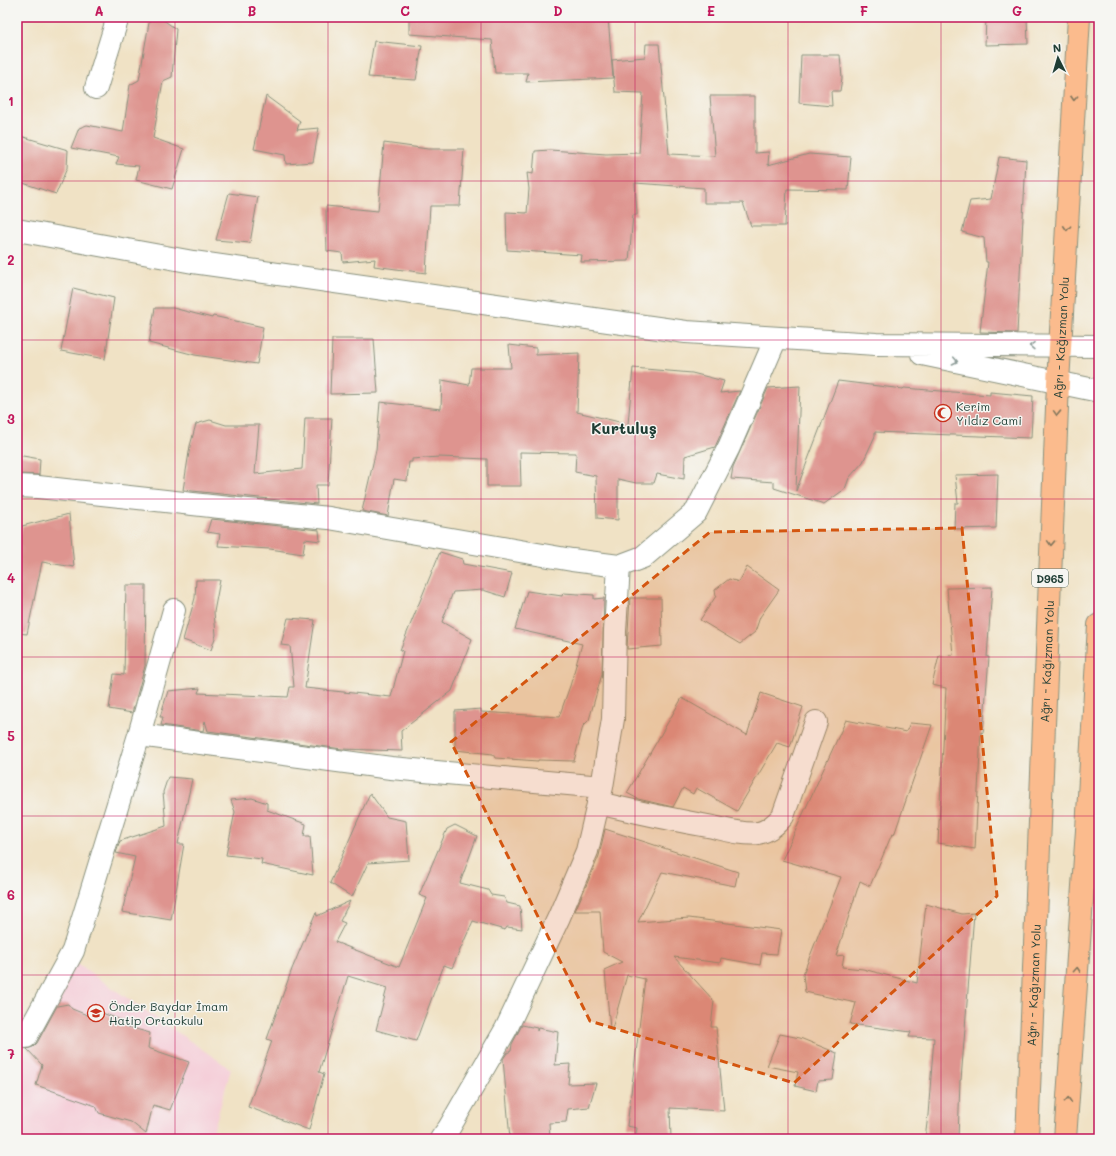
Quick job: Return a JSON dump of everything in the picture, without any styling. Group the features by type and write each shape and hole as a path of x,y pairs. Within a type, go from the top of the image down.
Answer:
{"main road":[{"name":"Ağrı - Kağızman Yolu","path":"1027,1139 1058,383 1079,17"},
{"path":"1065,1139 1093,830 1099,625"}],"street":[{"path":"96,88 118,17"},
{"path":"17,230 208,264 686,332 876,344 1099,346"},
{"path":"17,486 329,518 572,560 619,566 643,557 696,512 729,447 776,338"},
{"path":"876,344 1099,391"},
{"path":"441,1139 449,1128 506,1029 559,917 587,851 600,795 613,719 614,631 619,566"},
{"path":"26,1037 73,951 139,735 174,610"},
{"path":"139,735 600,795 651,816 741,832 757,833 765,831 783,816 816,722"}],"highlighted area":[{"path":"962,528 997,896 794,1083 590,1021 451,742 710,532"}],"shaded area":[{"name":"Önder Baydar İmam Hatip Ortaokulu","path":"67,957 231,1069 211,1139 17,1139 17,1075"}],"building":[{"path":"150,17 159,17 176,29 172,77 163,81 153,138 184,149 172,189 136,180 139,166 116,164 119,157 71,148 79,128 87,125 123,132 130,85 139,80"},
{"path":"409,17 608,17 613,78 526,82 528,73 495,73 492,40 409,34"},
{"path":"986,17 1027,17 1028,44 985,45"},
{"path":"374,41 422,46 416,80 368,77"},
{"path":"646,44 659,44 669,154 715,156 710,96 755,96 755,153 769,152 768,165 809,154 851,157 848,190 787,189 785,226 751,226 743,203 704,203 704,188 635,183 637,215 633,215 629,261 581,262 582,255 507,250 506,212 527,213 529,189 527,173 533,174 535,151 550,150 606,154 639,153 643,93 615,92 612,60 645,57"},
{"path":"801,55 840,55 842,78 840,91 831,91 832,106 799,103"},
{"path":"266,96 300,121 297,130 319,128 313,162 286,164 285,155 254,149"},
{"path":"17,135 68,150 67,168 56,194 17,181"},
{"path":"384,143 428,149 464,149 460,206 430,206 426,273 374,266 375,259 343,262 342,253 327,251 326,206 378,211"},
{"path":"999,157 1026,160 1017,333 980,332 988,262 986,262 984,238 962,232 970,201 991,199"},
{"path":"229,193 258,197 250,243 216,240"},
{"path":"73,288 114,298 105,359 61,351"},
{"path":"155,308 173,308 212,318 213,316 263,327 257,364 195,355 149,343"},
{"path":"332,339 374,339 378,393 330,394"},
{"path":"509,345 536,348 536,355 579,353 577,412 628,424 633,368 692,373 724,381 720,393 740,391 715,447 685,456 684,479 657,474 654,483 636,483 618,479 618,520 597,518 596,476 575,472 576,453 520,452 521,486 487,486 487,459 439,457 412,459 412,462 409,462 407,481 394,479 388,516 362,511 376,450 380,402 441,409 442,380 469,385 471,368 511,368"},
{"path":"838,381 903,389 990,395 990,392 1033,396 1031,438 875,432 875,436 863,462 849,478 845,489 824,504 774,488 774,482 731,479 733,467 768,388 800,386 796,491"},
{"path":"305,418 332,418 328,485 316,485 317,504 183,490 190,446 196,424 210,420 226,425 259,425 255,474 302,469"},
{"path":"17,455 40,459 39,475 17,474"},
{"path":"998,474 996,528 954,529 955,503 958,503 955,475"},
{"path":"69,514 74,567 42,562 27,634 17,633 17,551 22,526"},
{"path":"211,519 319,530 320,541 305,539 303,554 270,549 218,546 220,534 207,532"},
{"path":"440,552 462,559 463,564 512,573 505,597 483,590 453,592 442,622 472,639 452,691 401,731 402,751 342,749 208,731 205,721 203,731 161,725 163,717 160,717 168,691 200,688 198,693 288,697 290,687 294,687 290,646 281,645 288,618 315,620 305,688 391,697 403,651 400,650"},
{"path":"747,567 779,590 760,617 755,632 740,644 700,620 716,596 715,590 729,579 739,582"},
{"path":"196,580 220,580 214,612 216,635 211,650 183,640 195,598"},
{"path":"126,585 146,585 145,666 132,713 109,709 114,674 124,675"},
{"path":"992,587 987,657 989,657 983,733 981,732 975,849 938,843 946,688 932,685 939,656 953,655 947,588"},
{"path":"527,591 562,596 563,593 594,595 594,599 604,598 602,674 589,720 583,726 574,761 538,761 495,758 493,754 455,750 455,711 481,709 481,712 559,717 582,644 515,629"},
{"path":"630,598 661,598 662,646 627,649"},
{"path":"761,693 803,707 790,747 777,743 737,811 696,788 693,794 683,788 673,807 638,799 627,793 682,698 747,735"},
{"path":"846,720 906,732 910,723 932,725 894,835 892,834 870,886 860,881 836,956 844,955 842,967 863,969 917,983 926,904 962,914 974,913 960,1080 958,1139 925,1139 934,1038 909,1037 911,1032 850,1024 856,1003 805,992 803,974 841,877 782,860"},
{"path":"168,777 192,779 178,844 184,844 171,920 122,912 135,857 116,853 120,841 166,826 163,792"},
{"path":"370,793 387,817 406,821 409,860 368,863 352,897 330,883"},
{"path":"252,798 267,803 267,810 306,824 304,836 310,836 313,875 261,864 262,859 226,855 235,812 231,800"},
{"path":"455,825 477,836 460,883 488,890 491,895 504,897 507,903 520,906 522,929 507,927 505,930 473,921 452,968 444,965 416,1041 376,1030 387,988 348,976 319,1072 324,1074 309,1130 248,1107 272,1041 267,1039 292,969 316,912 317,916 350,901 340,921 345,923 335,942 399,967 427,898 419,895 447,829"},
{"path":"605,829 738,872 735,886 662,872 638,922 689,918 781,930 777,954 762,953 760,965 721,958 720,963 674,957 714,1001 711,1027 716,1027 724,1111 670,1108 671,1139 635,1139 637,1128 627,1126 645,979 627,975 612,1029 610,1029 604,970 622,962 603,952 600,911 575,911 599,856"},
{"path":"68,1004 72,1009 97,1019 102,1013 121,1020 125,1026 150,1033 148,1048 189,1062 170,1110 153,1105 146,1134 131,1122 99,1113 96,1106 36,1085 42,1065 27,1049 33,1047 37,1043 57,1006"},
{"path":"522,1025 537,1028 537,1031 538,1028 558,1032 555,1065 570,1064 568,1084 596,1083 589,1107 568,1109 566,1122 549,1123 550,1139 510,1139 503,1059 507,1053 511,1051 512,1044"},
{"path":"780,1034 800,1038 837,1053 833,1080 818,1081 816,1091 795,1086 798,1072 767,1066"}],"place":[{"name":"Kerim Yıldız Cami","path":"943,413"},
{"name":"Önder Baydar İmam Hatip Ortaokulu","path":"96,1013"}],"district":[{"name":"Kurtuluş","path":"624,427"}]}
